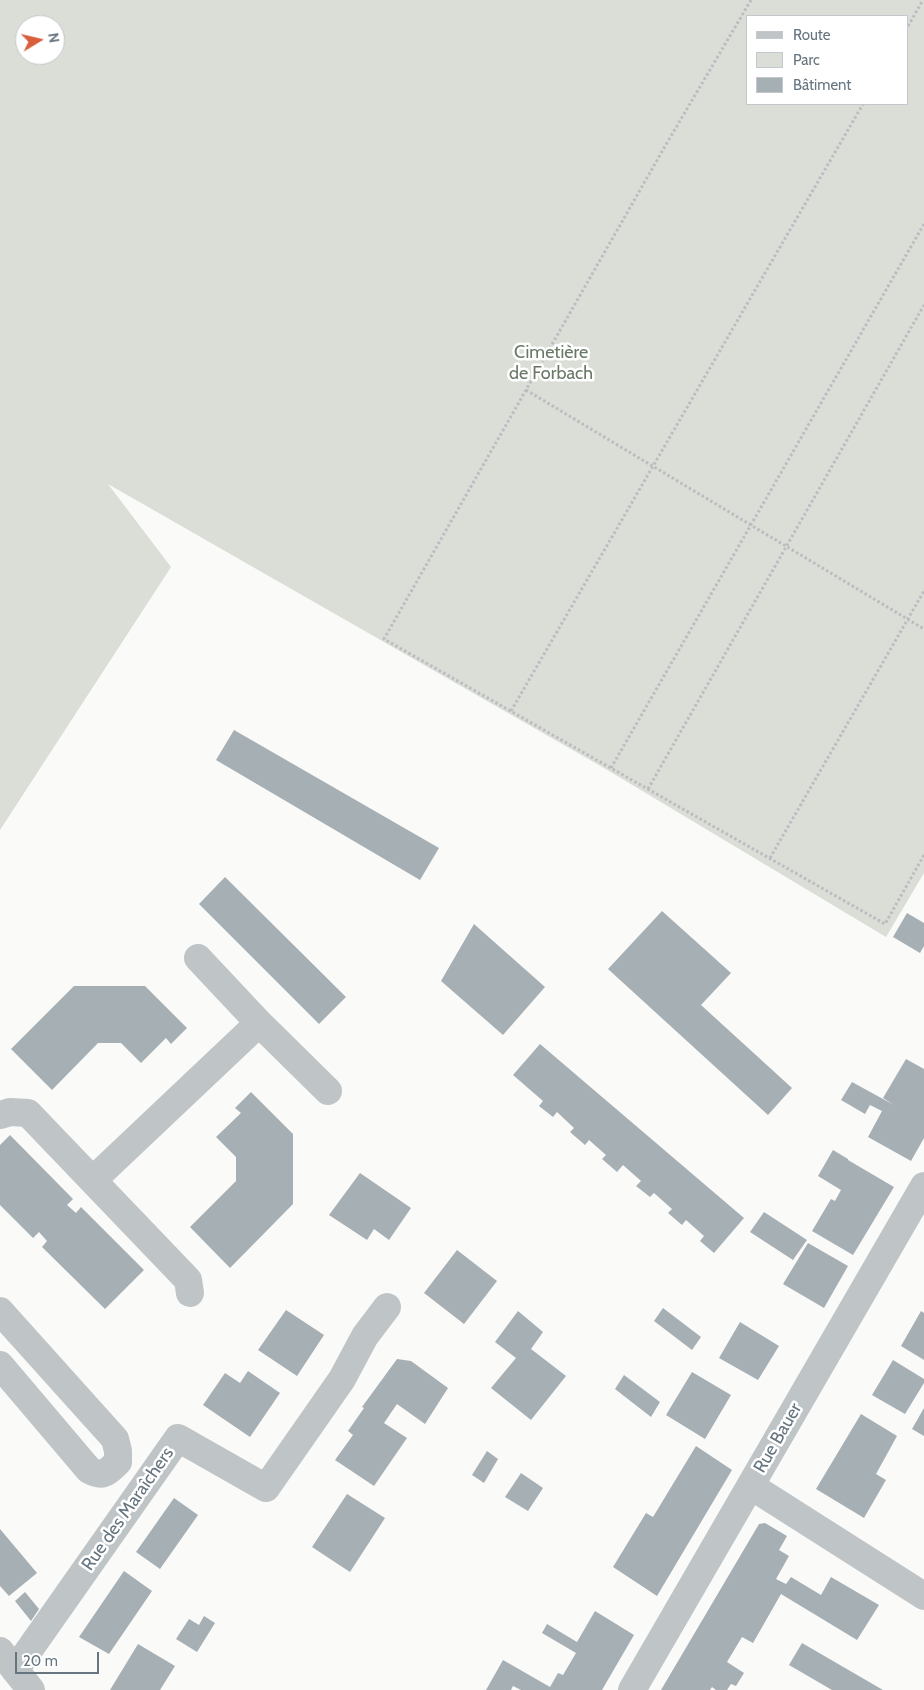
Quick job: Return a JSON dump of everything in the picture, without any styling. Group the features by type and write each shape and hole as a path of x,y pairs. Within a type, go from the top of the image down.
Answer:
{"street":[{"path":"198,958 259,1023 328,1091"},
{"path":"93,1180 259,1023"},
{"path":"0,1115 10,1112 28,1113 188,1280 190,1293"},
{"name":"Rue Bauer","path":"632,1690 924,1186"},
{"name":"Rue des Maraîchers","path":"16,1670 178,1438 266,1488 342,1379 365,1336 386,1308"},
{"path":"0,1311 115,1438 118,1462 106,1473 97,1474 89,1470 0,1365"},
{"path":"750,1486 924,1596"}],"path":[{"path":"751,0 384,639 885,924 924,855"},
{"path":"909,24 923,0"},
{"path":"511,711 862,105"},
{"path":"611,768 924,224"},
{"path":"648,789 924,306"},
{"path":"526,390 924,629"},
{"path":"770,858 924,591"}],"green space":[{"name":"Cimetière de Forbach","path":"0,0 924,0 924,873 886,937 604,768 108,484 171,567 0,830"}],"building":[{"path":"234,730 439,848 420,880 216,760"},
{"path":"225,877 346,997 319,1024 199,904"},
{"path":"662,911 731,973 701,1005 792,1088 768,1115 608,969"},
{"path":"907,913 924,923 924,946 920,953 893,937"},
{"path":"474,924 545,987 503,1035 441,981"},
{"path":"74,986 145,986 187,1028 171,1044 166,1038 141,1063 121,1043 98,1043 52,1090 11,1049"},
{"path":"540,1044 744,1218 714,1253 700,1241 704,1236 686,1220 682,1225 668,1213 672,1209 654,1193 650,1197 636,1186 641,1181 623,1165 617,1172 602,1159 606,1155 589,1140 585,1145 570,1132 574,1128 557,1112 553,1117 539,1106 543,1101 513,1075"},
{"path":"906,1059 924,1069 924,1138 911,1161 868,1137 882,1111 870,1105 865,1114 841,1100 852,1082 894,1105 883,1098"},
{"path":"251,1092 293,1134 293,1204 230,1268 190,1227 236,1181 236,1157 216,1137 241,1113 235,1108"},
{"path":"10,1135 73,1199 67,1205 76,1213 81,1207 144,1270 105,1309 42,1247 47,1241 39,1232 33,1238 0,1205 0,1145"},
{"path":"833,1150 894,1187 853,1255 812,1231 831,1199 835,1201 841,1190 818,1176"},
{"path":"360,1173 411,1208 389,1240 374,1229 367,1240 329,1215"},
{"path":"764,1212 807,1240 793,1260 750,1232"},
{"path":"808,1243 848,1266 824,1308 783,1284"},
{"path":"457,1250 497,1281 464,1324 424,1293"},
{"path":"663,1308 701,1337 692,1350 654,1321"},
{"path":"286,1310 324,1335 297,1376 258,1350"},
{"path":"518,1311 543,1332 531,1349 566,1376 531,1420 491,1388 516,1358 495,1342"},
{"path":"921,1311 924,1313 924,1360 901,1346"},
{"path":"740,1322 779,1346 758,1380 719,1358"},
{"path":"397,1359 411,1361 448,1388 425,1424 397,1404 384,1423 407,1438 374,1486 335,1460 353,1435 348,1431 364,1408 362,1407"},
{"path":"893,1360 924,1379 924,1383 905,1414 872,1395"},
{"path":"248,1371 280,1393 250,1437 203,1405 225,1373 240,1383"},
{"path":"692,1372 731,1395 705,1439 666,1415"},
{"path":"624,1375 660,1402 651,1417 615,1389"},
{"path":"924,1408 924,1436 912,1429"},
{"path":"861,1414 897,1436 876,1474 886,1480 864,1518 816,1489"},
{"path":"696,1446 732,1470 657,1596 613,1567 646,1513 653,1517"},
{"path":"487,1451 498,1459 484,1483 472,1475"},
{"path":"521,1473 543,1488 528,1511 505,1497"},
{"path":"347,1494 385,1518 350,1572 312,1547"},
{"path":"174,1498 198,1515 160,1569 136,1552"},
{"path":"765,1523 787,1536 779,1550 789,1556 776,1579 786,1584 791,1577 821,1595 831,1577 879,1605 857,1640 781,1594 753,1643 742,1637 727,1662 744,1673 736,1686 731,1684 727,1690 716,1690 712,1687 710,1690 661,1690 759,1524"},
{"path":"0,1529 37,1573 9,1596 0,1586"},
{"path":"124,1571 152,1591 109,1654 79,1637"},
{"path":"25,1592 39,1609 31,1621 15,1601"},
{"path":"595,1611 634,1635 602,1690 521,1690 513,1686 511,1690 486,1690 503,1660 550,1687 558,1673 563,1675 576,1653 542,1633 547,1624 577,1642"},
{"path":"204,1616 215,1623 197,1652 176,1639 189,1619 199,1625"},
{"path":"802,1643 883,1690 832,1690 789,1665"},
{"path":"138,1644 175,1666 160,1690 110,1690"}]}
